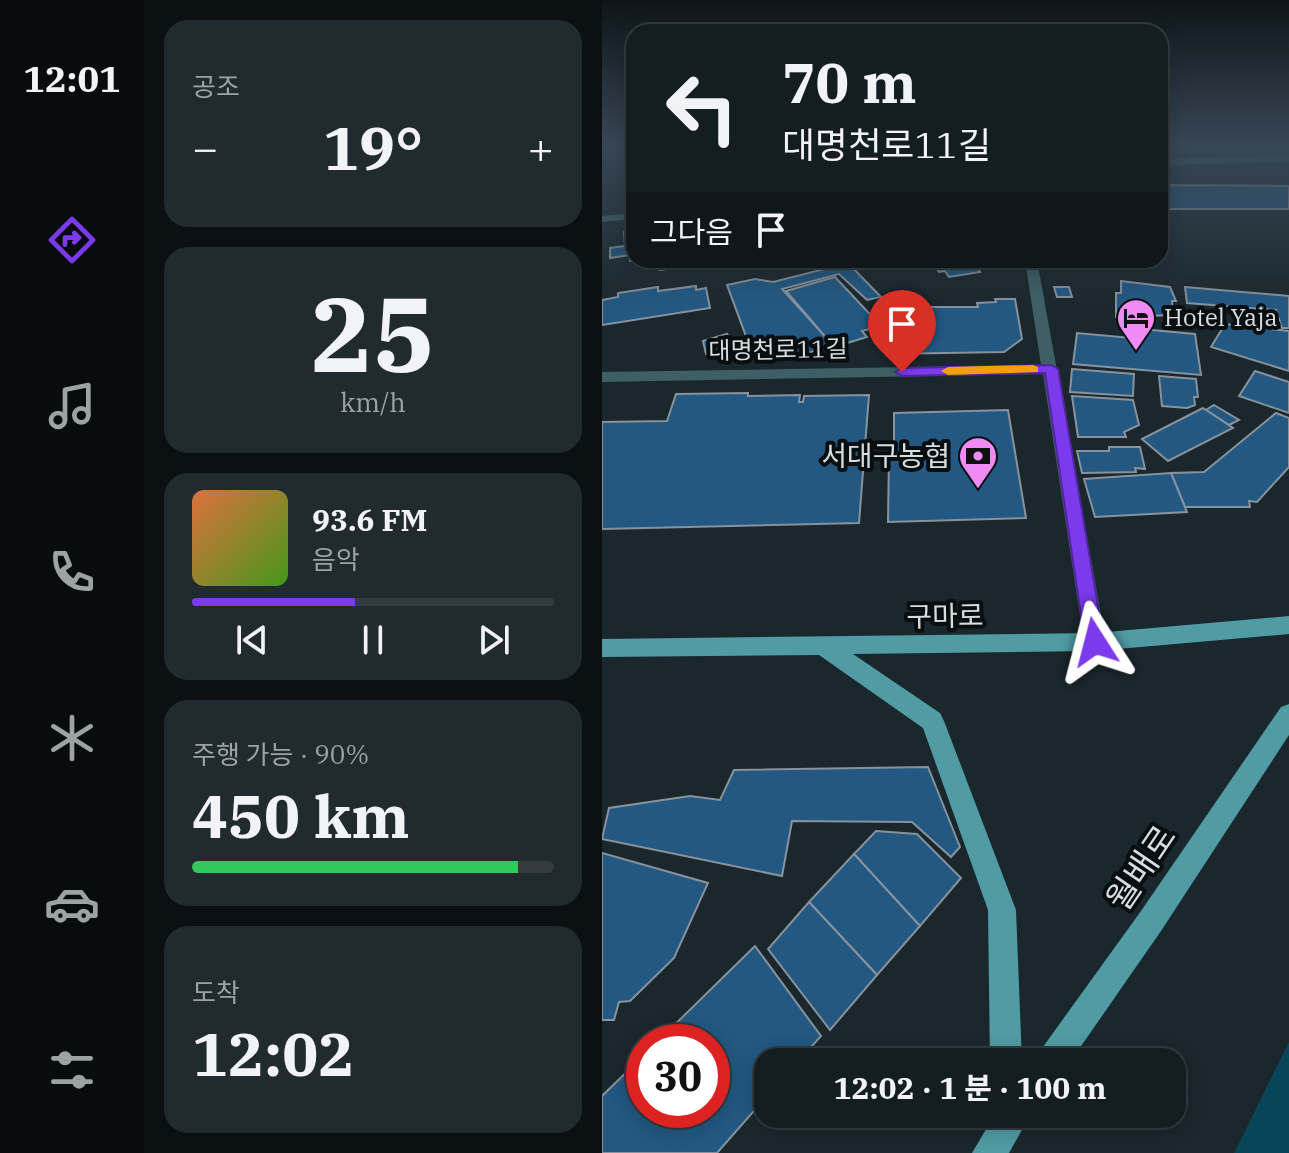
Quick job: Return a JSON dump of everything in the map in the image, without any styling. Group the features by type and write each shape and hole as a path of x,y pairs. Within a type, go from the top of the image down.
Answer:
{"main road":[{"name":"구마로","path":"602,648 1095,642 1289,625"},
{"path":"822,645 932,721 1002,910 1006,1048"},
{"name":"월배로","path":"1061,1048 1160,909 1289,715"},
{"path":"989,1153 1003,1128"}],"street":[{"path":"619,218 626,211"},
{"path":"602,219 626,217"},
{"path":"1032,268 1095,642"},
{"name":"대명천로11길","path":"602,377 1051,369"}],"shaded area":[{"path":"1289,1042 1289,1153 1234,1153"}],"building":[{"path":"1168,200 1289,200 1289,209 1168,209"},
{"path":"624,232 626,256 610,258 610,248 625,246"},
{"path":"828,268 853,268 881,297 867,300 839,274 782,289 832,344 804,355 783,356 777,350 753,355 727,285 755,279 773,282"},
{"path":"937,268 978,268 980,272 949,277 945,271 939,272"},
{"path":"835,277 881,326 862,331 867,337 834,347 786,291"},
{"path":"1121,281 1170,287 1176,301 1172,301 1173,315 1147,316 1146,320 1116,317 1116,293 1121,293"},
{"path":"696,286 696,290 706,288 710,308 602,325 602,300 618,297 618,293 658,287 658,291"},
{"path":"1054,287 1069,287 1072,297 1057,297"},
{"path":"1185,287 1289,296 1289,328 1282,328 1276,310 1187,303"},
{"path":"995,299 1015,299 1022,339 1004,352 887,354 889,314 919,314 919,307 978,307 977,303 996,302"},
{"path":"1225,324 1289,331 1289,371 1211,347"},
{"name":"Hotel Yaja","path":"1141,329 1195,334 1201,375 1073,364 1077,333 1142,339"},
{"path":"727,334 739,354 706,354 703,341"},
{"path":"1072,369 1134,374 1133,396 1070,392"},
{"path":"1255,371 1289,382 1289,413 1239,396"},
{"path":"1159,376 1196,379 1198,397 1194,397 1195,405 1187,408 1162,406"},
{"path":"748,393 748,396 800,395 799,402 803,402 804,396 869,395 859,523 602,529 602,422 667,421 676,394"},
{"path":"1072,396 1133,400 1139,425 1124,432 1126,437 1078,437"},
{"path":"1214,405 1239,420 1229,425 1206,410"},
{"path":"1203,408 1233,428 1168,461 1142,439"},
{"path":"1008,410 1026,518 888,522 889,455 894,454 894,413"},
{"path":"1276,413 1289,418 1289,467 1257,502 1249,501 1250,507 1185,507 1171,473 1204,472"},
{"path":"1109,447 1140,447 1145,469 1135,468 1136,472 1082,473 1077,451 1109,451"},
{"path":"1171,473 1187,512 1095,517 1084,479"},
{"path":"928,767 960,847 951,857 912,822 792,821 782,876 602,839 609,808 690,796 720,800 734,770"},
{"path":"876,831 917,834 961,878 920,926 854,854"},
{"path":"602,853 708,883 674,958 630,1001 619,1002 614,1020 602,1020"},
{"path":"854,854 920,926 877,975 809,902"},
{"path":"809,902 877,975 830,1030 768,949"},
{"path":"755,946 821,1036 810,1048 754,1048 754,1111 717,1153 602,1153 602,1096 626,1073 626,1128 730,1128 730,1024 675,1024"}],"slow traffic":[{"path":"948,371 1033,370"}],"place":[{"name":"Hotel Yaja","path":"1136,352"},
{"name":"서대구농협","path":"978,490"}],"route":[{"path":"902,372 1051,369 1095,642"}]}
